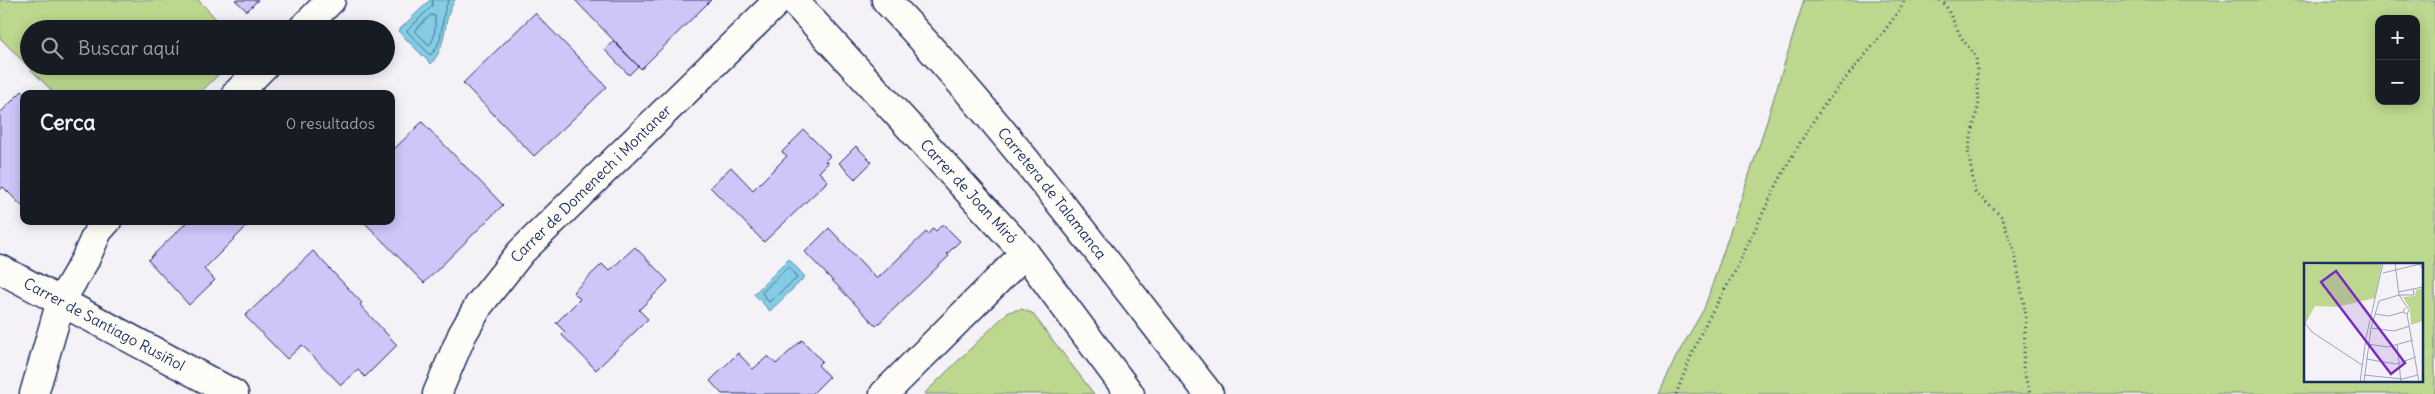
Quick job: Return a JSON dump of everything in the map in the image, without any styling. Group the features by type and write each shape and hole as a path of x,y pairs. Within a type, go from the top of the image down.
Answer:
{"street":[{"path":"311,20 331,0"},
{"name":"Carrer de Domenech i Montaner","path":"437,394 462,335 479,305 521,252 779,0"},
{"name":"Carrer de Joan Miró","path":"793,0 1025,253 1130,394"},
{"name":"Carretera de Talamanca","path":"886,0 928,44 1036,174 1209,394"},
{"path":"240,90 255,75"},
{"path":"34,394 61,301 85,260 98,231 103,225"},
{"path":"884,394 1025,253"},
{"name":"Carrer de Santiago Rusiñol","path":"0,269 234,394"}],"path":[{"path":"1676,394 1706,323 1737,266 1762,211 1795,151 1819,113 1892,23 1905,0"},
{"path":"1940,0 1945,4 1961,37 1976,57 1978,103 1968,151 1972,176 1975,192 2002,216 2015,254 2026,316 2024,368 2030,394"}],"green space":[{"path":"0,0 198,0 217,20 20,20 20,58 0,38"},
{"path":"1804,0 2435,0 2435,394 1659,394 1676,357 1704,309 1760,143"},
{"path":"36,75 218,75 203,90 51,90"},
{"path":"1021,309 1032,313 1094,394 924,394 1008,312"}],"water":[{"path":"430,0 455,0 448,16 443,40 437,56 431,64 398,31"},
{"path":"789,259 805,277 770,311 754,294"}],"building":[{"path":"235,0 258,0 247,11"},
{"path":"575,0 711,0 641,69"},
{"path":"535,13 607,87 534,156 463,83"},
{"path":"613,41 638,66 629,75 605,50"},
{"path":"20,93 20,204 3,187 0,190 0,113"},
{"path":"422,122 503,205 424,283 367,225 395,225 395,148"},
{"path":"804,130 830,156 825,161 828,163 819,172 828,181 764,242 710,187 731,167 753,190 787,156 782,152"},
{"path":"856,146 872,162 855,179 839,163"},
{"path":"943,224 960,241 947,254 949,256 876,326 805,252 829,228 877,279 926,232 928,234 933,228 936,231"},
{"path":"184,225 248,225 204,269 215,280 189,305 148,260"},
{"path":"635,247 668,281 639,310 648,319 596,370 562,335 565,332 556,323 580,299 573,292 602,264 609,271"},
{"path":"313,251 362,303 360,305 397,345 365,377 358,370 341,385 302,345 287,359 245,316"},
{"path":"802,340 822,361 818,365 829,377 812,394 722,394 710,381 738,353 753,369 768,356 776,364"}]}
